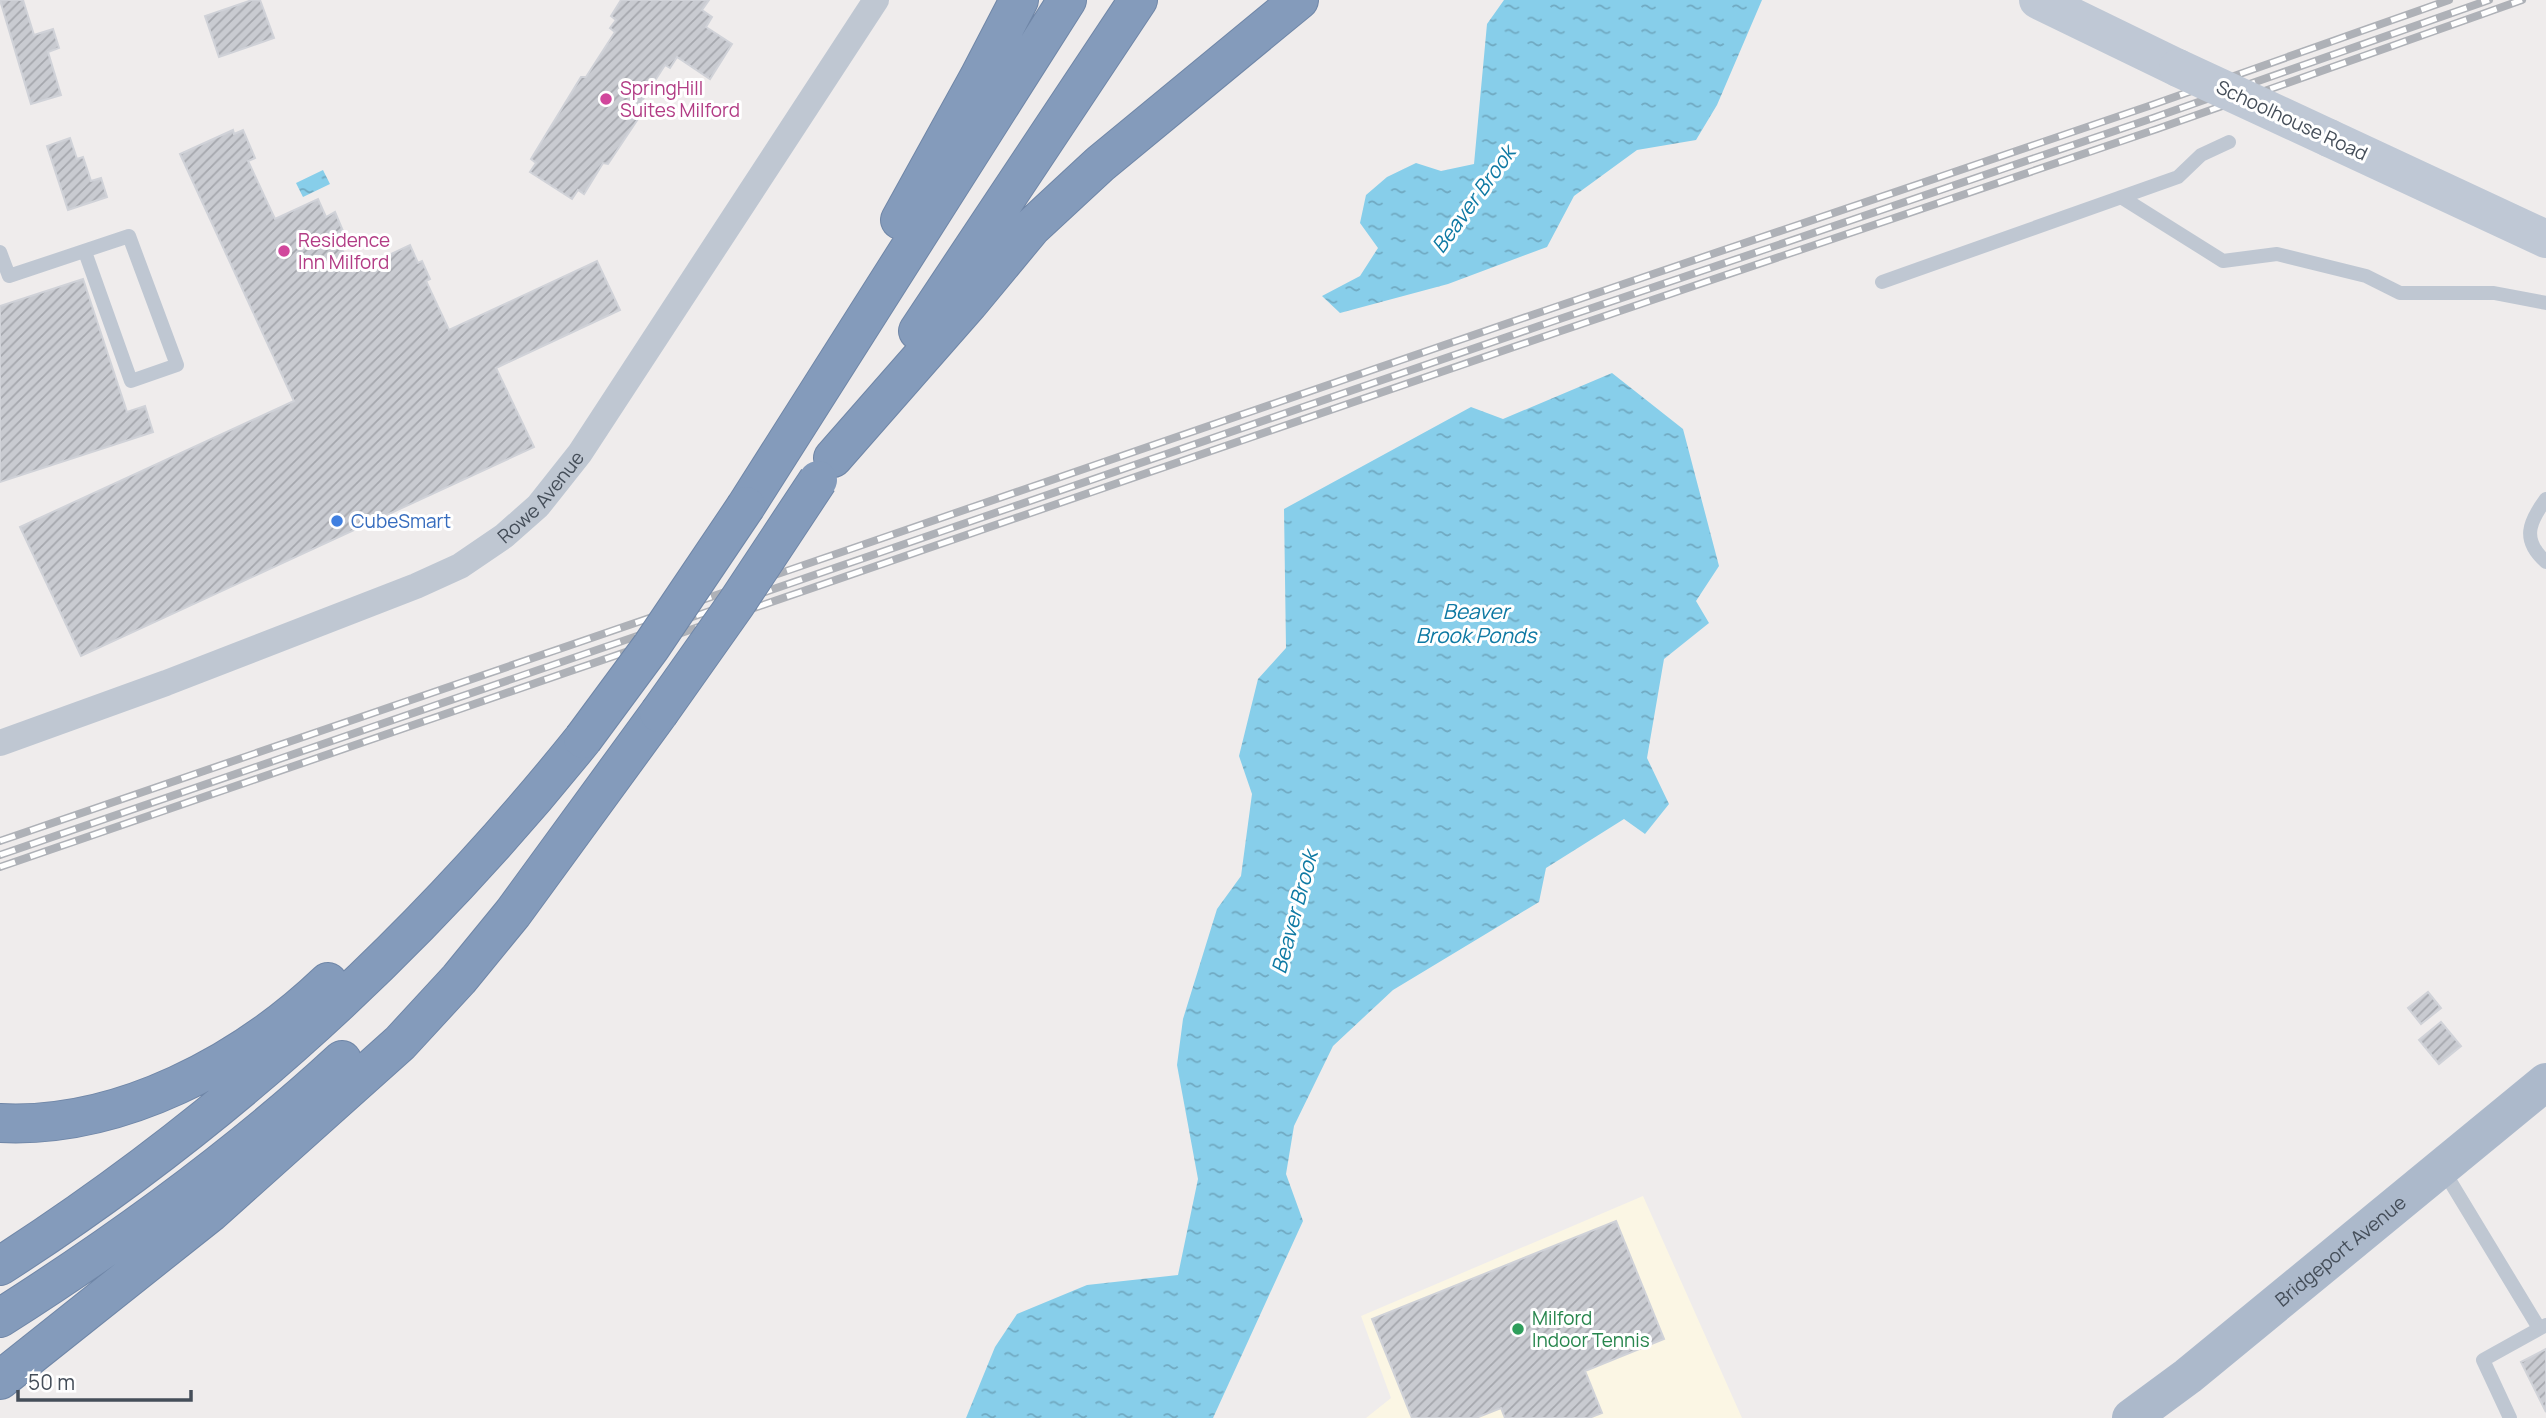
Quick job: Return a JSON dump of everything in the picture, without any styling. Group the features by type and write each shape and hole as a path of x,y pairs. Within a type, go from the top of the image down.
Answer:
{"highway":[{"path":"798,424 876,265 1018,0"},
{"path":"0,1266 170,1147 299,1040 423,923 496,843 583,739 657,637 746,506 1067,0"},
{"path":"0,1380 210,1213 400,1043 460,979 513,913 729,614 1138,0"},
{"path":"826,469 1032,226 1100,164 1299,0"},
{"path":"0,1318 64,1277 191,1186 322,1079 435,972 501,903 612,774 659,713"},
{"path":"0,1124 25,1125 64,1121 138,1102 199,1075 264,1034 320,989 583,739"}],"main road":[{"name":"Schoolhouse Road","path":"2038,0 2546,239"},
{"name":"Bridgeport Avenue","path":"2131,1418 2219,1351 2546,1083"}],"street":[{"name":"Rowe Avenue","path":"0,743 166,684 416,586 460,566 504,536 538,506 580,453 876,0"}],"lane":[{"path":"1882,282 2178,177 2201,155 2229,142"},
{"path":"2121,197 2223,261 2277,254 2365,276 2400,293 2494,293 2546,303"},
{"path":"0,252 5,278 130,236 177,365 131,381 85,252"},
{"path":"2546,499 2531,520 2531,535 2538,555 2546,562"},
{"path":"2441,1167 2543,1327 2483,1360 2510,1418"}],"shaded area":[{"name":"Milford Indoor Tennis","path":"1643,1196 1742,1418 1366,1418 1391,1398 1361,1316"}],"water":[{"name":"Beaver Brook","path":"1504,0 1762,0 1717,105 1696,140 1637,150 1574,196 1547,247 1448,284 1340,313 1322,296 1360,276 1378,248 1360,223 1366,195 1387,177 1416,163 1441,171 1474,164 1487,24"},
{"path":"323,170 330,184 303,197 296,183"},
{"name":"Beaver Brook Ponds","path":"1612,373 1683,429 1719,566 1696,601 1709,623 1664,659 1647,758 1669,804 1645,834 1624,819 1546,868 1539,902 1393,990 1333,1046 1294,1126 1286,1174 1303,1221 1213,1418 966,1418 995,1347 1017,1314 1087,1285 1178,1275 1198,1179 1177,1065 1183,1019 1217,909 1241,876 1252,794 1239,756 1258,679 1286,648 1284,509 1471,407 1503,419"}],"building":[{"path":"0,0 23,0 34,35 53,29 59,48 48,52 61,95 31,104"},
{"path":"252,0 260,0 274,38 219,57 205,16"},
{"name":"SpringHill Suites Milford","path":"621,0 709,0 702,10 712,17 706,27 732,44 710,79 677,57 670,68 665,65 636,110 642,113 608,164 603,163 584,194 578,190 572,199 530,172 536,163 531,159 581,77 586,77 615,32 610,28 616,20 611,16"},
{"path":"233,130 234,134 243,130 255,158 248,161 275,219 318,199 326,217 335,212 343,231 335,235 353,272 410,245 418,263 422,261 430,279 426,281 449,330 597,261 620,310 496,368 534,447 81,656 20,527 294,401 180,154"},
{"path":"70,138 77,159 83,157 91,181 101,178 107,197 68,210 47,146"},
{"path":"83,279 127,412 145,406 153,432 0,482 0,306"},
{"path":"2428,992 2441,1008 2421,1024 2408,1008"},
{"path":"2441,1022 2461,1046 2439,1064 2419,1040"},
{"name":"Milford Indoor Tennis","path":"1616,1221 1664,1339 1585,1371 1602,1413 1589,1418 1505,1418 1501,1408 1476,1418 1412,1418 1372,1319"},
{"path":"2546,1349 2546,1412 2521,1362"}],"railway":[{"path":"0,841 2149,106 2449,0"},
{"path":"0,855 2153,118 2489,0"},
{"path":"0,867 2157,129 2522,0"}],"place":[{"name":"SpringHill Suites Milford","path":"606,99"},
{"name":"Residence Inn Milford","path":"284,251"},
{"name":"CubeSmart","path":"337,521"},
{"name":"Milford Indoor Tennis","path":"1518,1329"}]}
